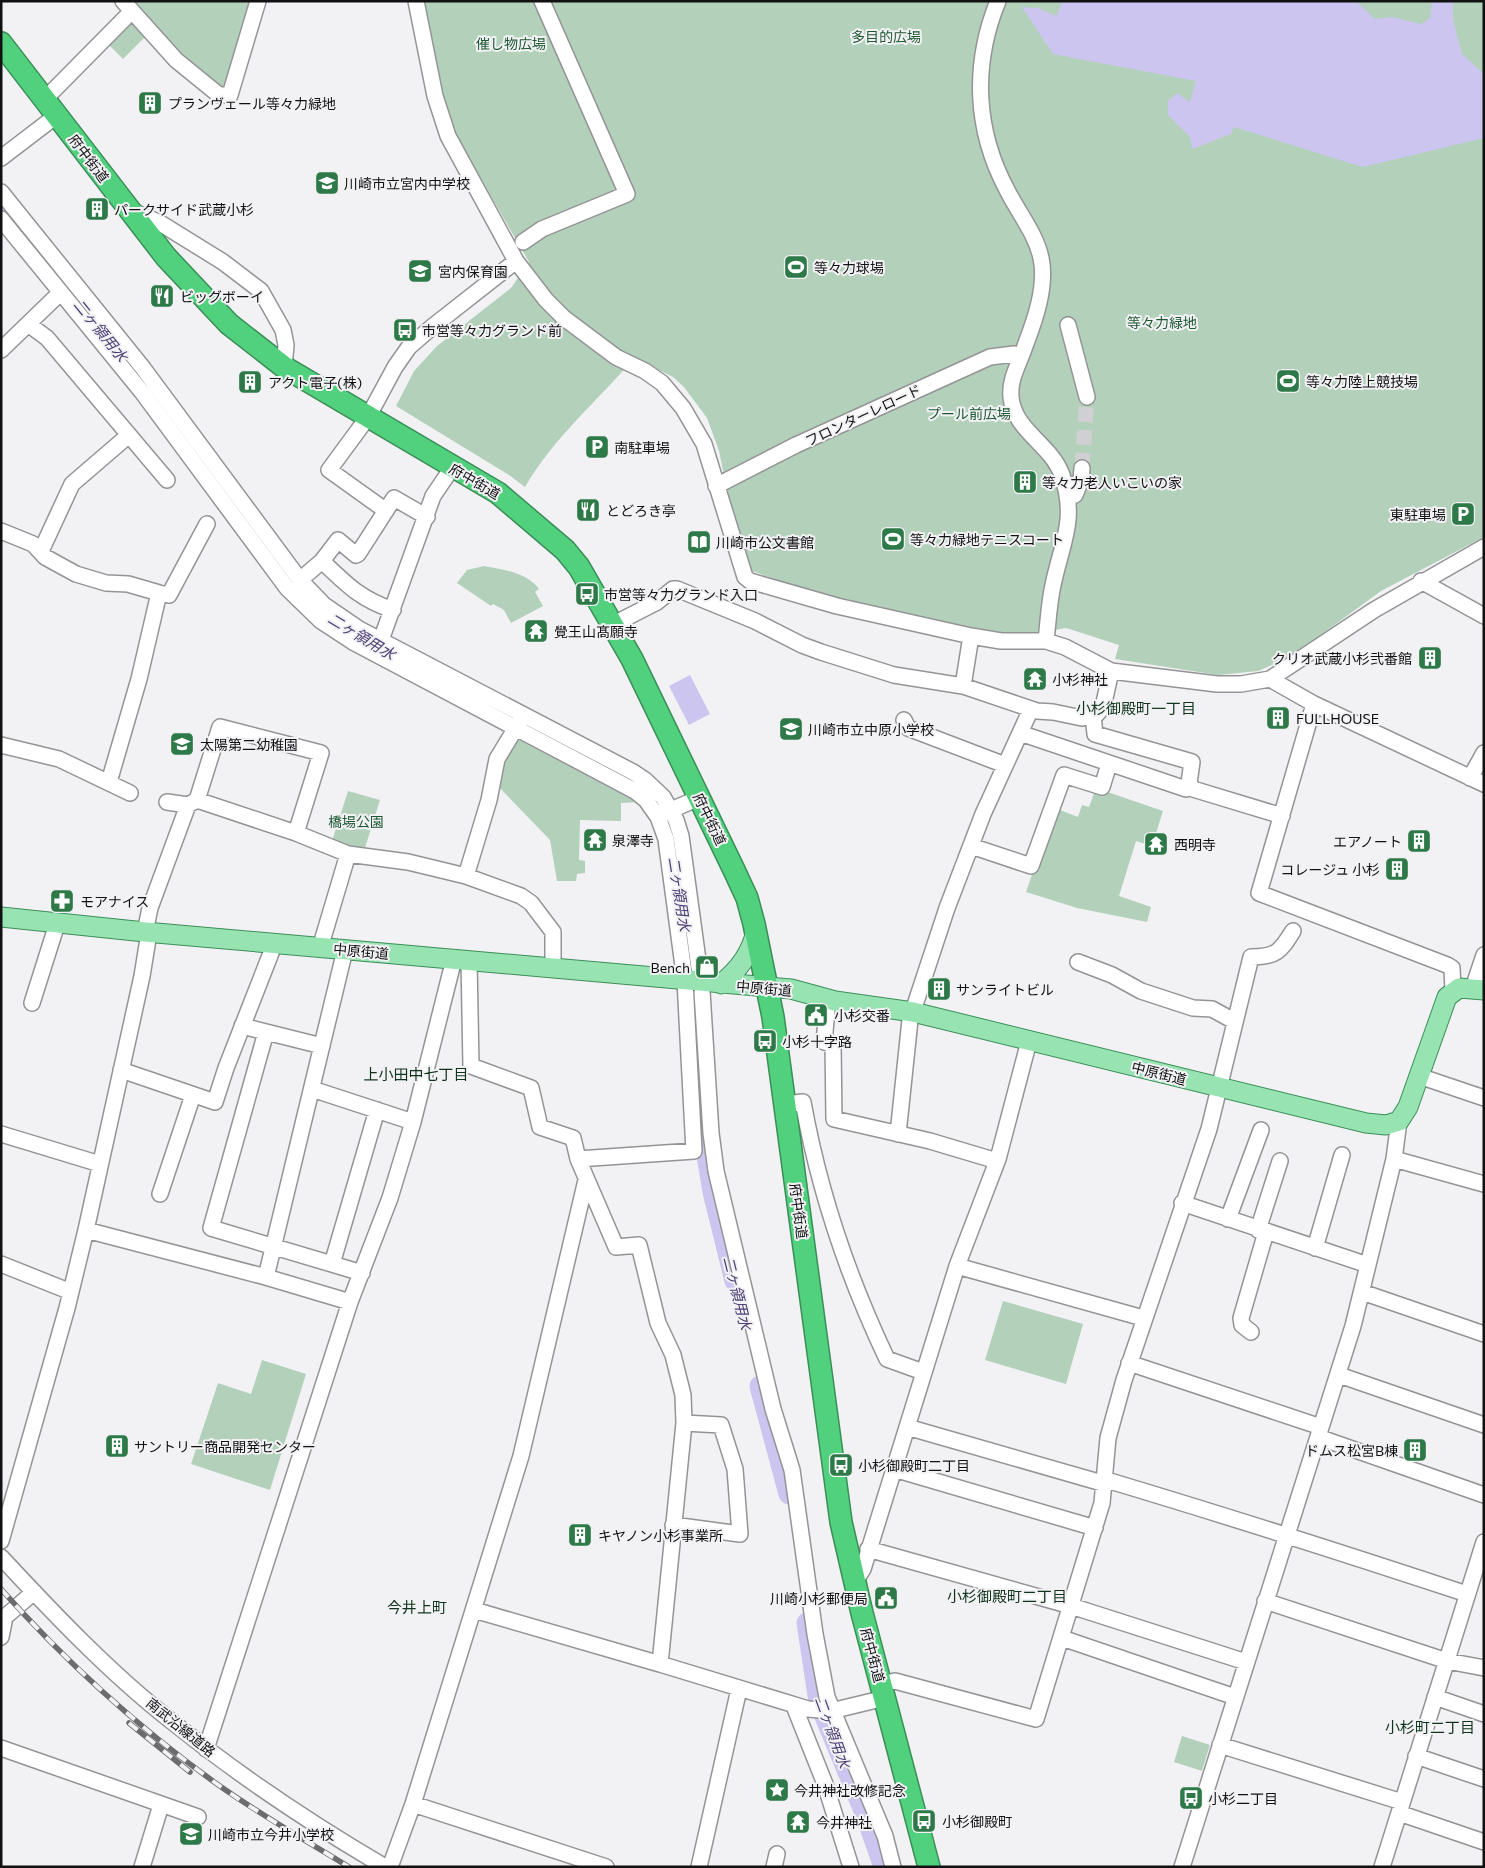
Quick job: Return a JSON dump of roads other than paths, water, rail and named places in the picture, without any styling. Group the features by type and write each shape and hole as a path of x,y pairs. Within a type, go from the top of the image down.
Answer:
{"highway":[{"name":"府中街道","path":"1,43 128,210 186,280 229,324 284,367 452,468 498,493 558,543 579,567 614,624 746,898 756,932 768,988 785,1104 837,1495 854,1578 929,1867"}],"main road":[{"name":"中原街道","path":"1,917 57,924 553,968 696,985 721,984 791,989 828,999 913,1012 1366,1123 1386,1125 1399,1121"},
{"path":"721,984 742,964 749,954 756,932"},
{"path":"1399,1121 1408,1107 1447,997 1459,988 1479,989"}],"street":[{"path":"1,158 50,108 127,6 176,60 218,95 230,95 258,1"},
{"path":"416,1 435,96 448,136 516,261 546,300 564,318 616,358 654,377 672,394 695,425 712,467 716,486 745,577 750,581 837,606 971,636 1001,641 1046,641 1065,646 1112,671 1217,684 1241,684 1270,679 1421,582 1484,547"},
{"path":"523,242 542,229 627,194 542,1"},
{"path":"998,1 985,41 982,58 980,102 982,120 990,153 998,174 1034,238 1041,258 1042,274 1039,301 1014,376 1011,396 1015,412 1021,424 1046,449 1062,474 1067,497 1069,524 1053,585 1046,641"},
{"path":"1,192 143,368 300,580 333,612 381,640 646,780 663,797 671,810 681,836 716,1171 773,1409 792,1470 815,1634 831,1711 885,1836 893,1867"},
{"path":"128,210 160,223 223,262 261,291 283,330 286,345 284,367"},
{"path":"1,219 142,392 298,600 321,621 353,642 515,729 624,784 646,800 658,817 666,839 696,985 694,1151 578,1159"},
{"path":"385,510 329,470 368,417 395,367 409,347 516,261"},
{"path":"1,350 60,293"},
{"path":"28,324 47,338 167,480"},
{"path":"1068,325 1087,396"},
{"name":"フロンターレロード","path":"716,486 796,445 990,357 1014,354"},
{"path":"41,551 72,484 129,435"},
{"path":"381,640 433,496 452,468"},
{"path":"1075,494 1081,480 1082,468"},
{"path":"300,580 322,561 338,540 356,555 358,554 394,498 426,517"},
{"path":"1,531 33,544 41,551 45,558 76,574 106,583 128,584 169,594 206,524"},
{"path":"322,561 355,593 373,604 393,610"},
{"path":"1421,582 1484,616"},
{"path":"614,624 657,602 673,589 677,589 822,652 894,675 964,686 1031,709 1082,718 1093,716 1103,707 1112,671"},
{"path":"109,782 139,679 160,593"},
{"path":"964,686 971,636"},
{"path":"1270,679 1314,704 1477,781 1484,753"},
{"path":"1314,704 1259,893 1447,965 1452,968 1453,991"},
{"path":"898,1134 910,1020 947,908 971,846 1031,709"},
{"path":"466,876 489,800 498,759 524,714"},
{"path":"1093,716 1095,734 1192,762 1190,787"},
{"path":"904,720 908,728 1005,765"},
{"path":"1,1541 71,1292 86,1230 139,990 150,908 220,727 321,753 296,833"},
{"path":"1020,733 1186,789 1190,787 1282,816"},
{"path":"1,745 59,759 130,793"},
{"path":"971,846 1031,866 1064,775 1102,787 1109,764"},
{"path":"671,810 699,798"},
{"path":"167,802 192,803 296,833 348,854 408,862 466,876 521,896 531,903 552,932 553,968"},
{"path":"320,948 348,854"},
{"path":"32,1003 57,924"},
{"path":"474,1610 811,1710 831,1711 883,1691 895,1682 1036,1718 1102,1503 1102,1483 1108,1438 1129,1363 1182,1203 1209,1129 1251,957 1269,957 1276,954 1293,931"},
{"path":"121,1070 215,1102 271,953 272,943"},
{"path":"266,1277 345,950"},
{"path":"1479,989 1484,955"},
{"path":"206,1749 350,1302 390,1198 462,960"},
{"path":"462,960 471,1066 531,1088 540,1127 573,1138 586,1180 616,1247 639,1244 658,1322 673,1355 683,1395 684,1423 660,1664"},
{"path":"1078,962 1112,975 1141,991 1193,1008 1212,1009 1234,1021"},
{"path":"828,999 824,1042 833,1044 834,1119 997,1161"},
{"path":"242,1026 322,1046"},
{"path":"266,1032 211,1228 362,1273"},
{"path":"854,1578 858,1577 863,1570 957,1266 997,1161 1029,1041"},
{"path":"1419,1076 1484,1098"},
{"path":"312,1089 413,1122"},
{"path":"160,1194 193,1094"},
{"path":"785,1104 803,1102 820,1179 846,1260 861,1304 887,1359 923,1372"},
{"path":"332,1264 377,1110"},
{"path":"1182,1867 1286,1534 1320,1432 1362,1292 1394,1159 1399,1121"},
{"path":"1228,1219 1261,1130"},
{"path":"1,1134 100,1164"},
{"path":"1316,1248 1342,1155"},
{"path":"1394,1159 1484,1184"},
{"path":"1251,1332 1242,1325 1240,1318 1280,1161"},
{"path":"390,1867 413,1804 521,1456 586,1180"},
{"path":"1182,1203 1368,1265"},
{"path":"86,1230 266,1277 350,1302"},
{"path":"1,1264 71,1292"},
{"path":"957,1266 1143,1318"},
{"path":"1362,1292 1484,1334"},
{"path":"1129,1363 1320,1432 1484,1495"},
{"path":"1338,1374 1484,1425"},
{"path":"673,1525 740,1534 735,1469 721,1425 684,1423"},
{"path":"907,1427 1102,1483 1110,1482 1286,1534 1467,1594"},
{"path":"894,1469 1095,1528"},
{"path":"1382,1867 1484,1542"},
{"path":"868,1549 1071,1606 1246,1662"},
{"name":"南武沿線道路","path":"1,1557 122,1679 206,1749 320,1828 385,1867"},
{"path":"1,1637 3,1616 34,1592"},
{"path":"1265,1601 1447,1661 1484,1668"},
{"path":"1062,1638 1235,1697"},
{"path":"699,1867 739,1689"},
{"path":"1435,1697 1484,1714"},
{"path":"794,1706 825,1784 851,1867"},
{"path":"1220,1745 1401,1807 1484,1842"},
{"path":"1,1748 198,1817"},
{"path":"1416,1756 1484,1779"},
{"path":"413,1804 585,1864 606,1867"},
{"path":"142,1867 161,1805"}],"waterway":[{"name":"二ヶ領用水","path":"1,206 176,424"},
{"name":"二ヶ領用水","path":"636,782 656,800 671,830 695,997 704,1137 713,1192 735,1281"},
{"name":"二ヶ領用水","path":"760,1386 789,1494"},
{"name":"二ヶ領用水","path":"807,1623 819,1702 865,1813 884,1867"}],"tunnel":[{"path":"1082,468 1087,397"}],"railway":[{"path":"1,1589 77,1668 159,1740 233,1795 349,1867"},
{"path":"129,1723 190,1772"}],"place":[{"name":"プランヴェール等々力緑地","path":"150,103"},
{"name":"川崎市立宮内中学校","path":"327,183"},
{"name":"パークサイド武蔵小杉","path":"97,209"},
{"name":"等々力球場","path":"796,267"},
{"name":"宮内保育園","path":"420,271"},
{"name":"ビッグボーイ","path":"162,296"},
{"name":"市営等々力グランド前","path":"405,330"},
{"name":"等々力陸上競技場","path":"1288,381"},
{"name":"アクト電子(株)","path":"250,382"},
{"name":"南駐車場","path":"597,447"},
{"name":"等々力老人いこいの家","path":"1025,482"},
{"name":"とどろき亭","path":"588,510"},
{"name":"東駐車場","path":"1463,514"},
{"name":"等々力緑地テニスコート","path":"893,539"},
{"name":"川崎市公文書館","path":"699,542"},
{"name":"市営等々力グランド入口","path":"587,594"},
{"name":"覺王山髙願寺","path":"536,631"},
{"name":"クリオ武蔵小杉弐番館","path":"1430,658"},
{"name":"小杉神社","path":"1035,679"},
{"name":"FULLHOUSE","path":"1278,718"},
{"name":"川崎市立中原小学校","path":"791,729"},
{"name":"太陽第二幼稚園","path":"182,744"},
{"name":"泉澤寺","path":"595,840"},
{"name":"エアノート","path":"1419,841"},
{"name":"西明寺","path":"1156,844"},
{"name":"コレージュ 小杉","path":"1397,869"},
{"name":"モアナイス","path":"62,901"},
{"name":"Bench","path":"707,967"},
{"name":"サンライトビル","path":"939,989"},
{"name":"小杉交番","path":"816,1015"},
{"name":"小杉十字路","path":"765,1041"},
{"name":"サントリー商品開発センター","path":"117,1446"},
{"name":"ドムス松宮B棟","path":"1415,1450"},
{"name":"小杉御殿町二丁目","path":"841,1465"},
{"name":"キヤノン小杉事業所","path":"580,1535"},
{"name":"川崎小杉郵便局","path":"886,1598"},
{"name":"今井神社改修記念","path":"777,1790"},
{"name":"小杉二丁目","path":"1191,1798"},
{"name":"小杉御殿町","path":"924,1821"},
{"name":"今井神社","path":"798,1822"},
{"name":"川崎市立今井小学校","path":"191,1834"}],"district":[{"name":"小杉御殿町一丁目","path":"1136,708"},
{"name":"上小田中七丁目","path":"416,1074"},
{"name":"小杉御殿町二丁目","path":"1007,1596"},
{"name":"今井上町","path":"417,1607"},
{"name":"小杉町二丁目","path":"1430,1727"}],"park label":[{"name":"多目的広場","path":"886,36"},
{"name":"催し物広場","path":"511,43"},
{"name":"等々力緑地","path":"1162,322"},
{"name":"プール前広場","path":"969,413"},
{"name":"橋場公園","path":"356,821"}]}
